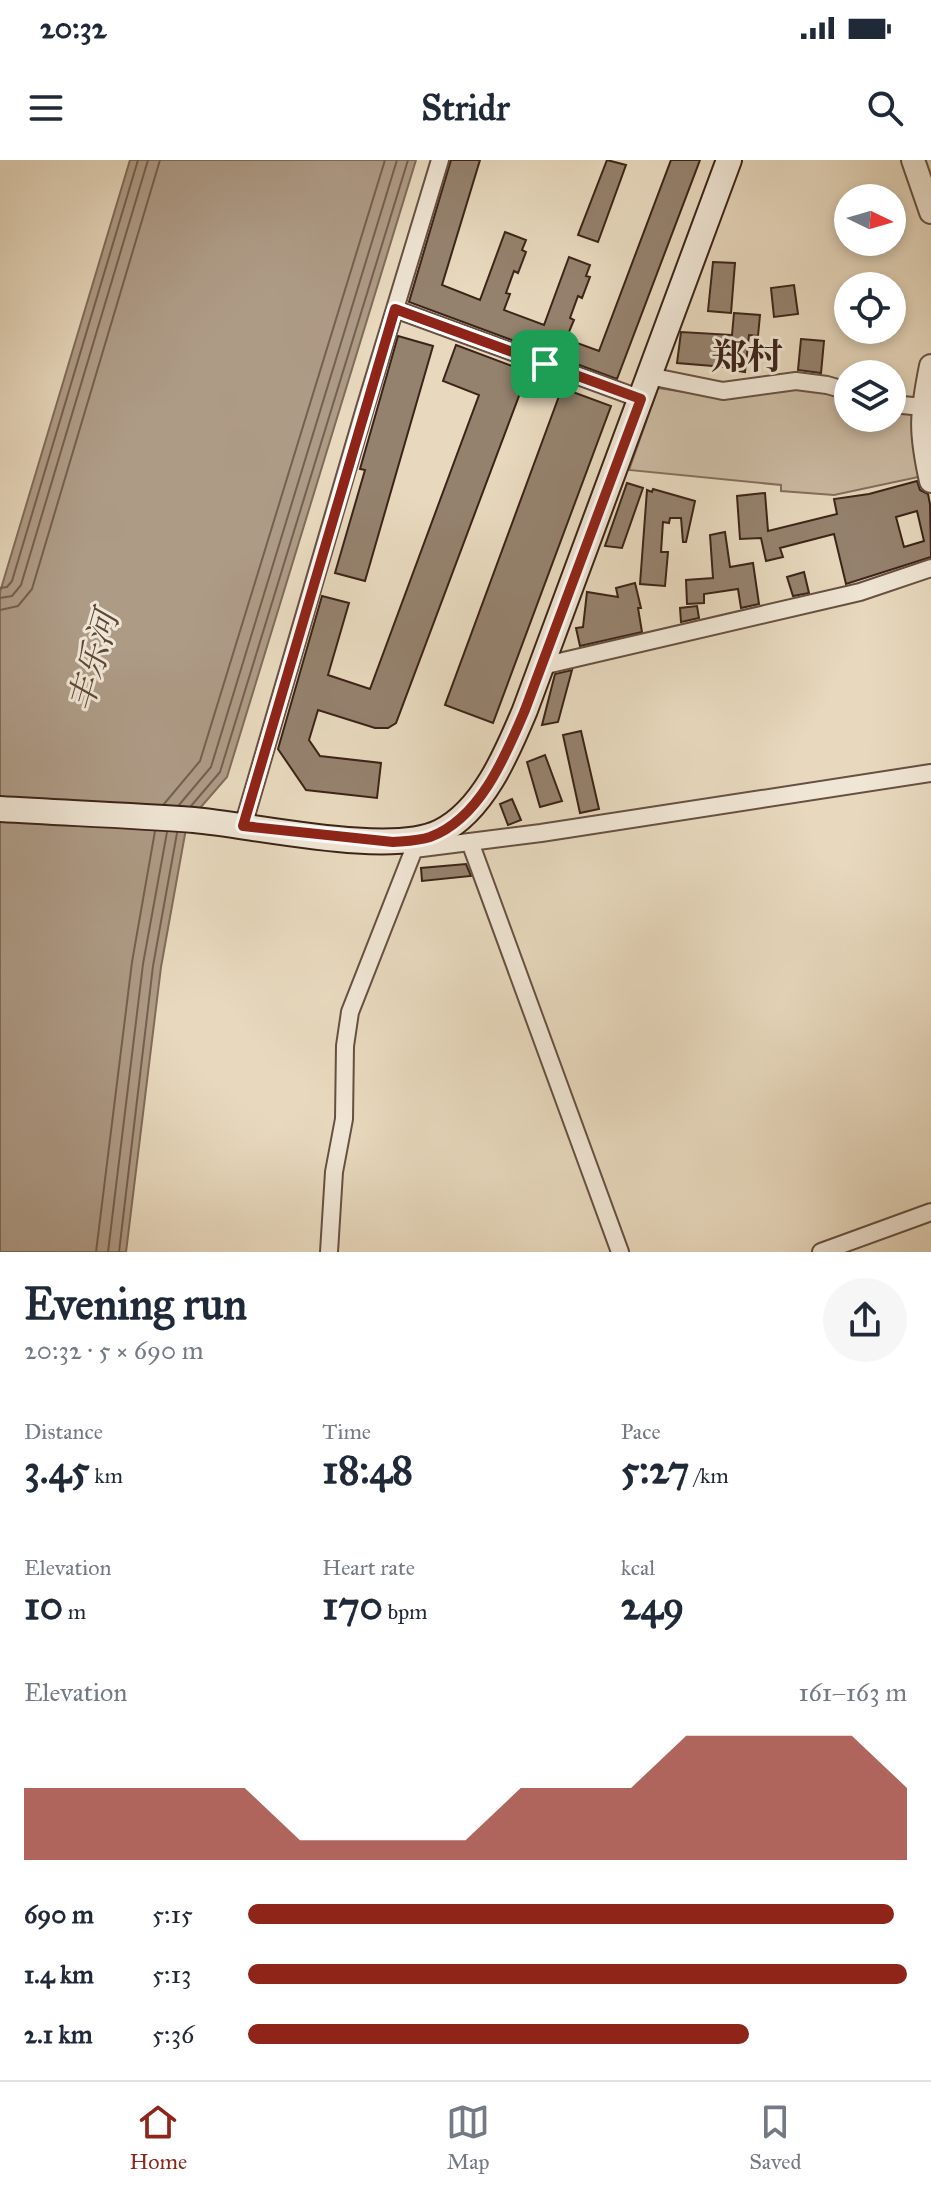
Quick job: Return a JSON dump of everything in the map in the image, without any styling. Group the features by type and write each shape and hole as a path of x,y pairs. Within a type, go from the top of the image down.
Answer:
{"main road":[{"path":"0,809 196,820 404,846 449,827 469,809 509,746 542,666 729,160"}],"street":[{"path":"243,826 440,160"},
{"path":"913,160 931,212"},
{"path":"395,309 645,388 723,391 796,381 834,387"},
{"path":"931,366 923,407 922,439 931,481"},
{"path":"906,405 923,407"},
{"path":"542,666 860,592 931,568"},
{"path":"329,1252 334,1172 344,1119 345,1046 350,1012 404,846 470,842 931,773"},
{"path":"470,842 620,1252"},
{"path":"821,1252 931,1212"}],"shaded area":[{"path":"804,386 834,395 834,432 906,432 906,413 914,414 923,476 834,495 781,491 781,485 629,470 658,388 731,399 782,387"}],"water":[{"name":"丰乐河","path":"130,160 416,160 227,777 187,823 161,967 126,1252 0,1252 0,592"}],"building":[{"path":"451,160 480,160 442,285 480,300 505,232 526,240 522,250 526,252 518,273 514,271 504,310 544,325 569,257 590,265 586,276 590,277 582,298 578,296 570,318 574,320 566,339 599,351 671,160 700,160 617,379 409,302"},
{"path":"607,160 626,165 598,242 578,235"},
{"path":"713,262 735,263 731,313 708,311"},
{"path":"794,285 798,314 774,317 771,288"},
{"path":"734,313 760,315 758,336 749,335 745,372 677,363 681,332 732,335"},
{"path":"398,336 433,346 365,581 335,573 365,470 360,469"},
{"path":"801,339 824,341 821,373 798,370"},
{"path":"456,345 528,372 396,723 388,728 375,728 318,710 309,740 320,756 381,763 377,798 306,790 278,749 322,596 349,603 328,675 370,689 479,395 443,381"},
{"path":"562,388 611,406 493,723 445,705"},
{"path":"917,481 920,490 928,494 930,504 931,557 846,584 834,534 780,548 783,557 766,561 761,538 740,539 737,496 765,493 768,531 837,514 834,499 869,494","holes":["917,511 924,541 904,547 896,517"]},
{"path":"627,483 643,488 622,548 605,546"},
{"path":"653,489 695,501 686,542 683,542 681,518 663,522 661,552 668,552 665,586 640,584 647,490 652,492"},
{"path":"725,532 730,567 753,563 759,604 741,608 738,589 704,594 704,603 687,604 686,580 713,578 710,535"},
{"path":"804,572 809,593 793,596 787,577"},
{"path":"635,583 641,608 638,608 642,632 580,646 576,628 583,627 587,592 618,597 616,588"},
{"path":"697,606 699,618 681,622 680,608"},
{"path":"572,670 558,722 542,725 555,674"},
{"path":"581,731 599,809 580,813 563,735"},
{"path":"545,755 562,801 540,807 527,762"},
{"path":"512,799 521,820 508,825 500,804"},
{"path":"466,864 471,876 422,881 421,868"}],"district":[{"name":"郑村","path":"747,356"}],"route":[{"path":"395,309 545,364 641,399 525,710 493,775 460,819 438,833 417,840 366,841 243,826 395,309"}]}
